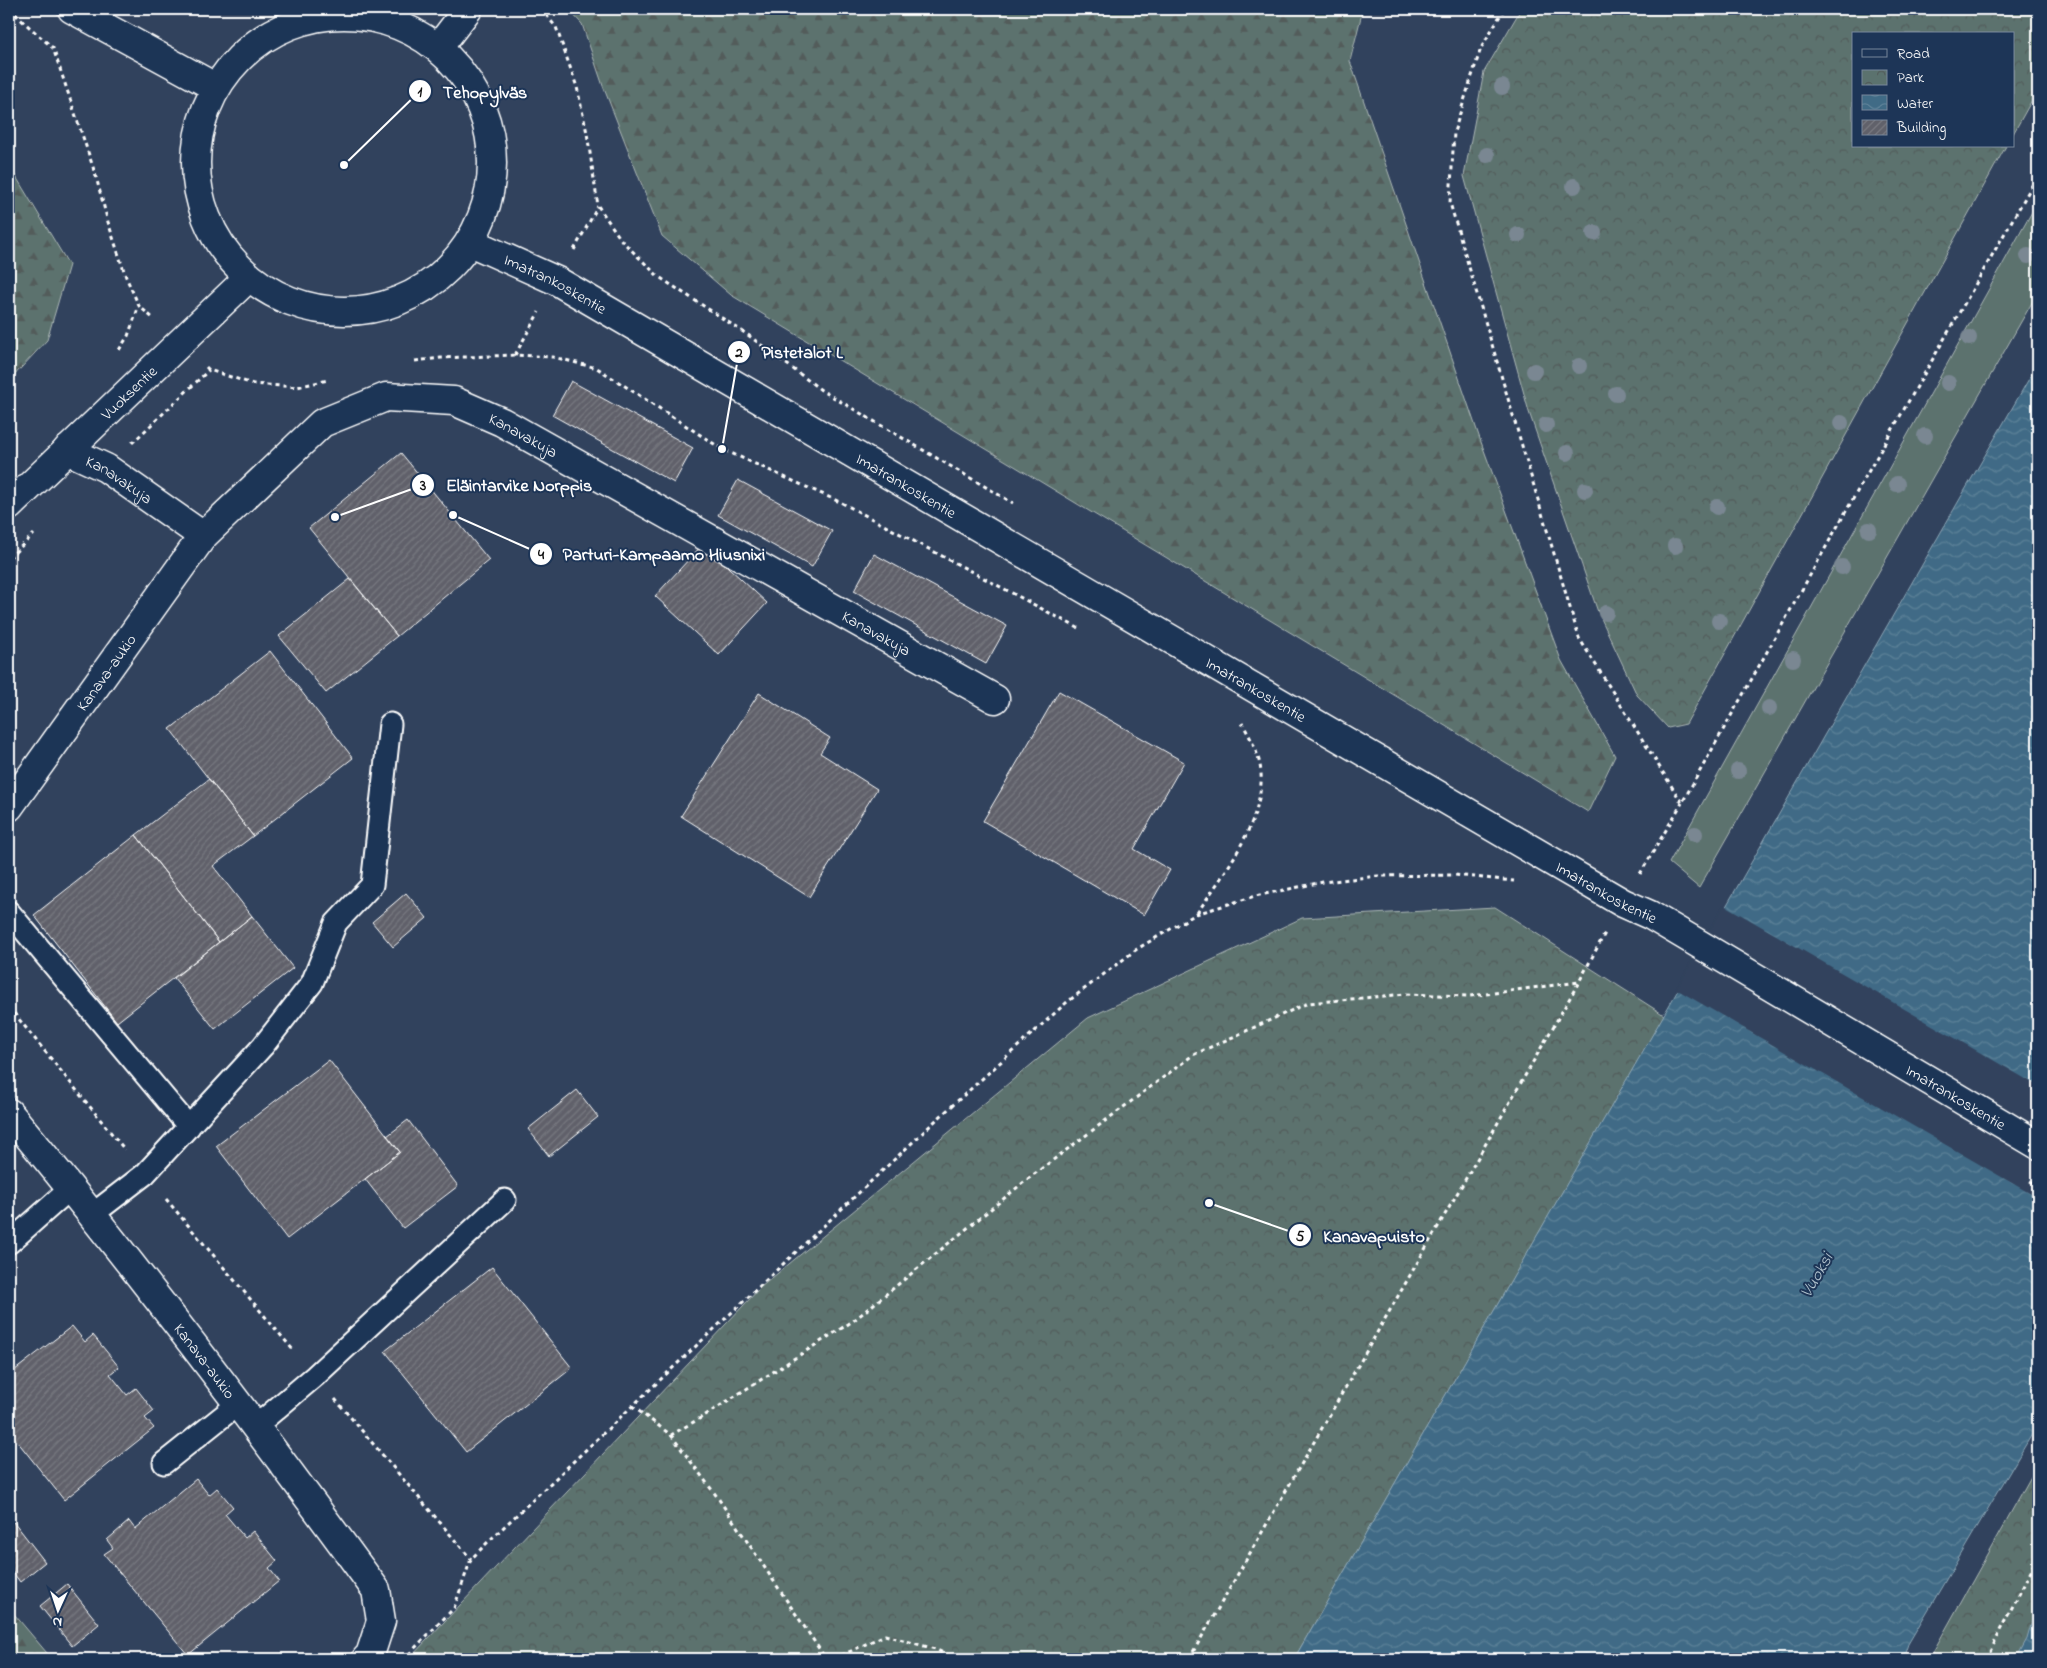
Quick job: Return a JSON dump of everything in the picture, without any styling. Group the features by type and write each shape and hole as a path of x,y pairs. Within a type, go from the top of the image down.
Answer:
{"main road":[{"path":"72,9 215,87"},
{"path":"438,48 468,9"},
{"path":"340,12 376,18 409,29 438,48 467,80 486,118 493,160 488,203 470,242 436,280 392,304 342,312 292,303 248,278 215,238 197,188 197,136 215,87 248,49 291,24 340,12"},
{"name":"Imatrankoskentie","path":"470,242 557,281 1605,893 1650,916 2038,1145"},
{"name":"Vuoksentie","path":"9,506 248,278"},
{"name":"Kanavakuja","path":"67,450 106,468 203,536 322,423 386,397 454,401 511,426 995,699"},
{"name":"Kanava-aukio","path":"9,806 203,536"},
{"name":"Kanava-aukio","path":"9,1113 93,1214 256,1426 376,1590 381,1621 370,1655 366,1659"}],"lane":[{"path":"93,1214 145,1174 263,1046 312,983 336,923 372,885 390,724"},
{"path":"9,912 189,1126"},
{"path":"9,1243 72,1188"},
{"path":"256,1426 315,1376 505,1200"},
{"path":"164,1463 238,1404"}],"path":[{"path":"9,9 53,48 95,173 126,277 139,306 209,370 253,384 297,387 336,378"},
{"path":"541,9 556,27 577,87 587,133 598,206 622,241 659,277 748,335 821,390 1018,506"},
{"path":"1504,9 1481,48 1454,132 1450,203 1579,638 1682,803"},
{"path":"1642,871 2038,175"},
{"path":"412,362 441,358 515,355 553,357 597,368 722,449 842,503 1086,633"},
{"path":"1196,914 1221,878 1252,826 1262,772 1252,740 1239,720"},
{"path":"1633,866 1649,876"},
{"path":"404,1659 454,1608 471,1559 933,1123 1066,1003 1137,949 1196,914 1255,896 1324,882 1378,876 1454,875 1516,882"},
{"path":"1189,1659 1579,982 1606,931"},
{"path":"671,1435 853,1321 1029,1178 1193,1054 1308,1003 1406,994 1470,996 1579,982"},
{"path":"9,1007 145,1174 471,1559"},
{"path":"632,1406 671,1435 718,1498 826,1659"},
{"path":"1985,1659 2038,1558"},
{"path":"834,1659 885,1635 935,1648 955,1659"}],"green space":[{"path":"568,9 1363,9 1350,61 1481,442 1561,660 1615,756 1588,812 731,295 662,236 603,86 582,24"},
{"path":"1521,9 2038,9 2038,89 2014,132 2014,32 1852,32 1852,148 2005,148 1686,724 1668,728 1637,695 1598,612 1529,412 1464,176 1484,72"},
{"path":"9,165 69,265 47,340 9,381"},
{"path":"2038,201 2038,292 1699,888 1669,863"},
{"path":"1495,907 1664,1015 1294,1659 409,1659 761,1287 1088,1018 1302,918"},
{"path":"2038,1464 2038,1659 1929,1659"},
{"path":"9,1608 52,1659 9,1659"}],"water":[{"name":"Vuoksi","path":"2038,363 2038,1424 1908,1644 1903,1659 1294,1659"},
{"path":"2038,1600 2038,1659 2016,1659 2027,1639"}],"pier":[{"path":"1724,905 2038,1086 2038,1198 1676,989"}],"building":[{"path":"571,381 693,448 674,483 552,415"},
{"path":"401,453 489,560 397,636 309,528"},
{"path":"738,480 832,531 812,567 718,515"},
{"path":"703,544 767,603 719,655 655,596"},
{"path":"874,554 1007,626 986,664 854,591"},
{"path":"350,579 397,636 326,693 279,636"},
{"path":"270,651 353,758 253,836 170,729"},
{"path":"1059,691 1184,762 1134,849 1170,870 1144,915 983,821"},
{"path":"759,693 830,738 820,753 877,789 809,897 681,816"},
{"path":"209,779 253,836 213,866 252,916 219,942 136,835"},
{"path":"136,835 219,942 117,1022 34,915"},
{"path":"406,893 427,918 393,947 372,922"},
{"path":"252,916 293,968 215,1029 174,978"},
{"path":"329,1060 400,1152 287,1239 216,1146"},
{"path":"577,1090 598,1117 549,1156 528,1129"},
{"path":"408,1120 458,1186 403,1228 365,1179 400,1152 387,1136"},
{"path":"492,1267 572,1368 466,1452 385,1351"},
{"path":"72,1326 85,1342 93,1335 119,1367 110,1374 127,1395 136,1388 154,1411 145,1418 154,1428 64,1500 9,1431 9,1373"},
{"path":"196,1479 209,1495 217,1488 233,1507 225,1514 245,1538 253,1531 277,1561 269,1568 279,1581 188,1655 104,1554 113,1548 107,1540 129,1521 135,1529"},
{"path":"14,1522 45,1562 20,1582 9,1567 9,1527"},
{"path":"67,1584 99,1624 72,1646 40,1606"}],"place":[{"name":"Tehopylväs","path":"344,165"},
{"name":"Pistetalot L","path":"722,449"},
{"name":"Parturi-Kampaamo Hiusnixi","path":"453,515"},
{"name":"Eläintarvike Norppis","path":"335,517"},
{"name":"Kanavapuisto","path":"1209,1203"}]}
